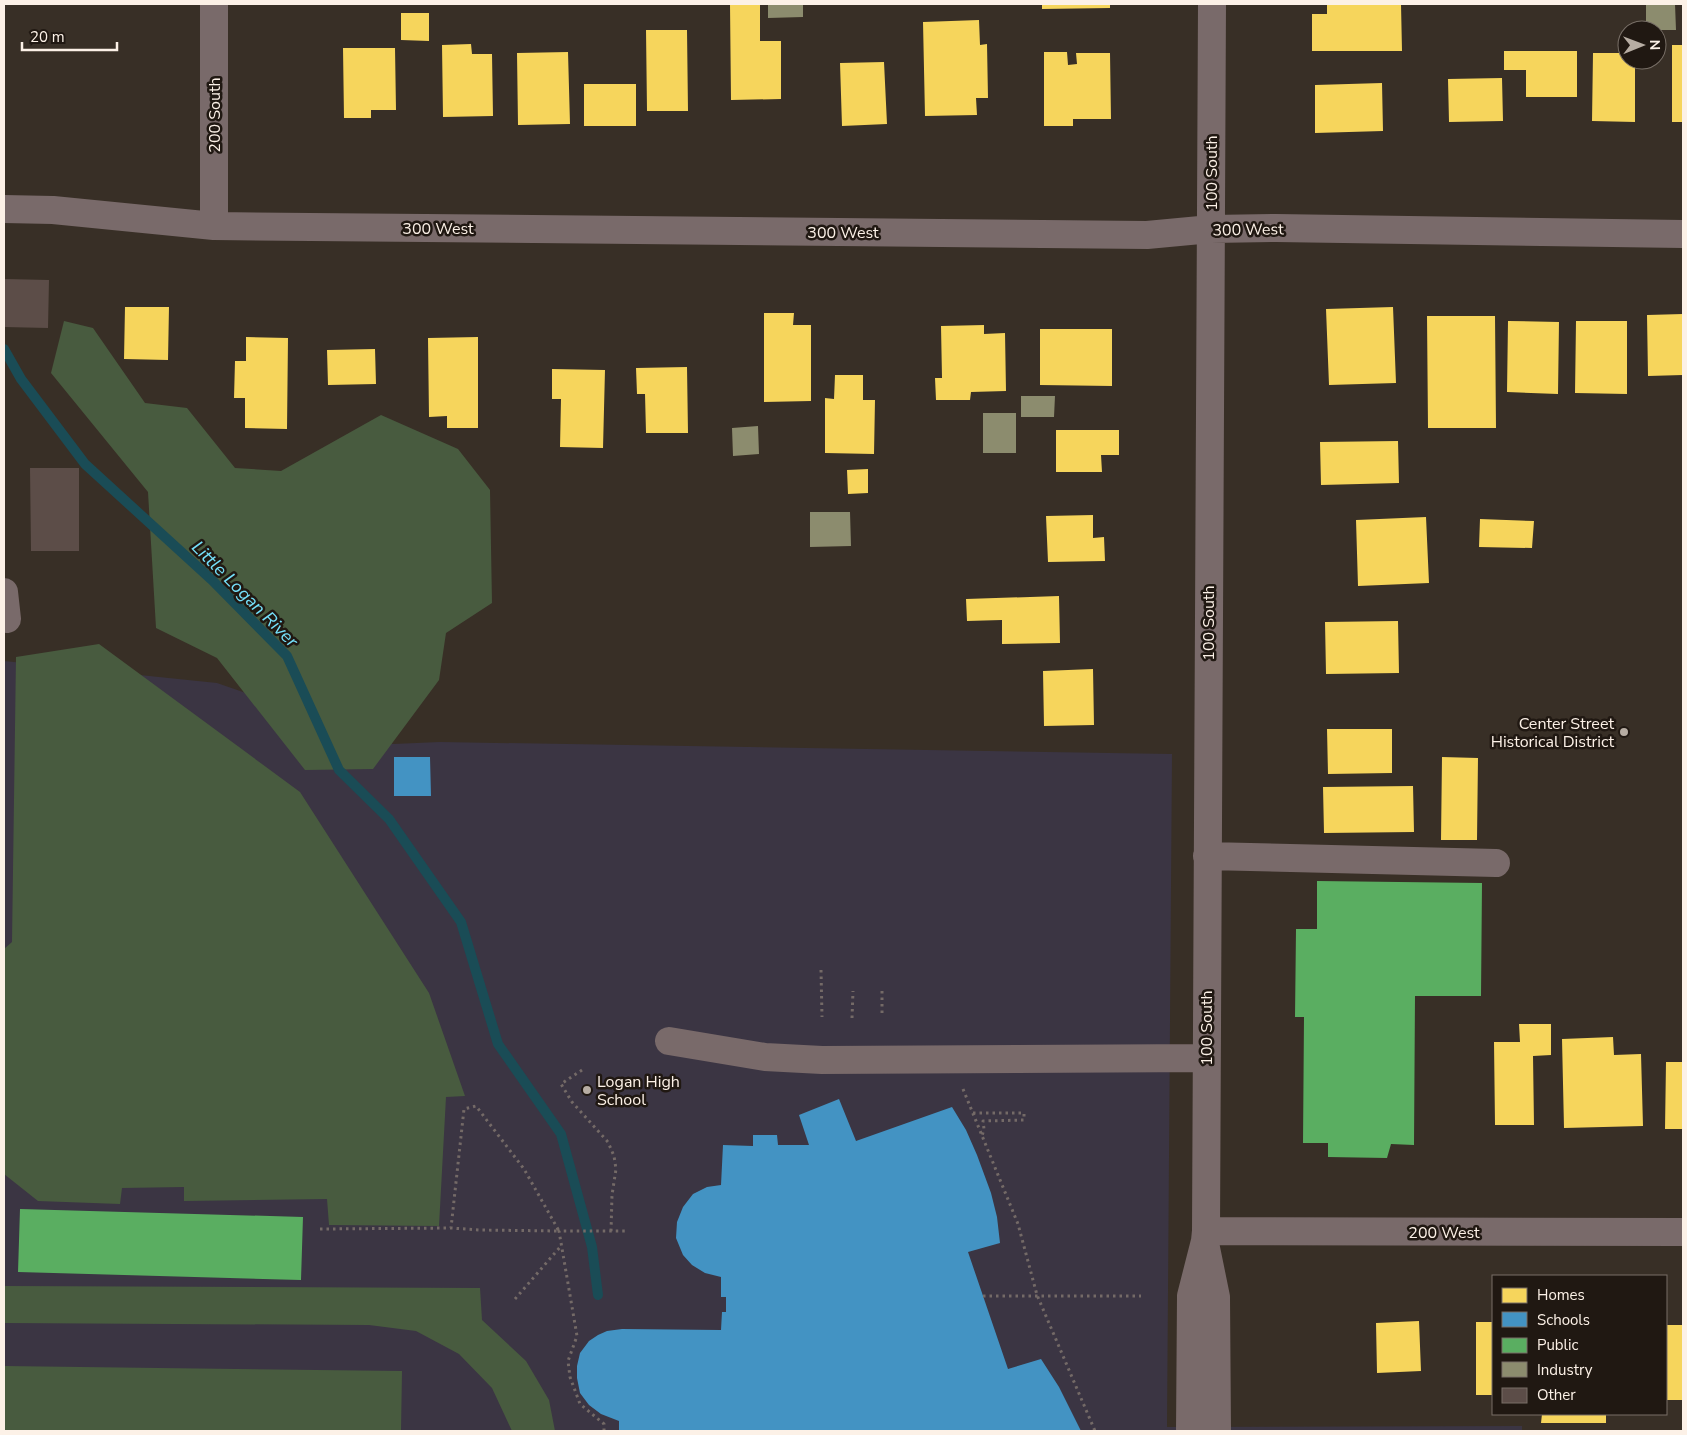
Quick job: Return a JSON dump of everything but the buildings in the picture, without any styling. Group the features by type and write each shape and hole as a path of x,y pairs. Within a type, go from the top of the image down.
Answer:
{"street":[{"name":"200 South","path":"214,4 214,226"},
{"name":"100 South","path":"1212,4 1205,1236 1216,1297 1217,1431"},
{"name":"300 West","path":"4,209 53,210 214,226 1137,234 1211,229 1276,228 1683,234"},
{"path":"4,592 7,619"},
{"path":"1207,856 1496,863"},
{"path":"669,1041 765,1056 822,1060 1206,1058"},
{"name":"200 West","path":"1205,1236 1683,1232"},
{"name":"100 South","path":"1190,1431 1191,1296 1205,1236"}],"path":[{"path":"821,970 822,1017"},
{"path":"852,991 852,1018"},
{"path":"882,991 882,1017"},
{"path":"582,1070 561,1084 572,1102 608,1142 614,1156 616,1169 612,1195 611,1232"},
{"path":"962,1088 1018,1224 1037,1295 1095,1431"},
{"path":"451,1228 464,1109 476,1106 524,1169 559,1231 577,1336 568,1361 570,1377 580,1404 604,1424 604,1431"},
{"path":"973,1113 1024,1113 1024,1120 983,1121 982,1136"},
{"path":"320,1229 451,1228 478,1230 628,1231"},
{"path":"515,1299 561,1246"},
{"path":"983,1296 1141,1296"}],"shaded area":[{"name":"Logan High School","path":"4,661 217,683 393,744 440,742 1172,754 1167,1427 1522,1426 1522,1431 4,1431"}],"green space":[{"path":"64,321 93,328 145,403 187,408 235,468 281,471 381,415 458,449 490,490 492,603 446,633 439,680 373,769 305,770 217,658 156,628 148,492 51,373"},
{"path":"99,644 300,792 429,993 465,1096 446,1097 439,1226 329,1225 327,1199 184,1201 184,1187 122,1188 120,1204 38,1201 4,1174 4,949 12,942 16,657"},
{"path":"4,1286 480,1288 482,1320 526,1361 549,1400 555,1431 512,1431 492,1388 459,1354 416,1331 369,1325 4,1323"},
{"path":"4,1366 402,1371 401,1431 4,1431"}],"waterway":[{"name":"Little Logan River","path":"4,349 21,379 85,464 212,580 287,656 339,770 389,819 461,922 498,1044 561,1134 592,1247 598,1295"}],"place":[{"name":"Center Street Historical District","path":"1624,732"},
{"name":"Logan High School","path":"587,1090"}]}
